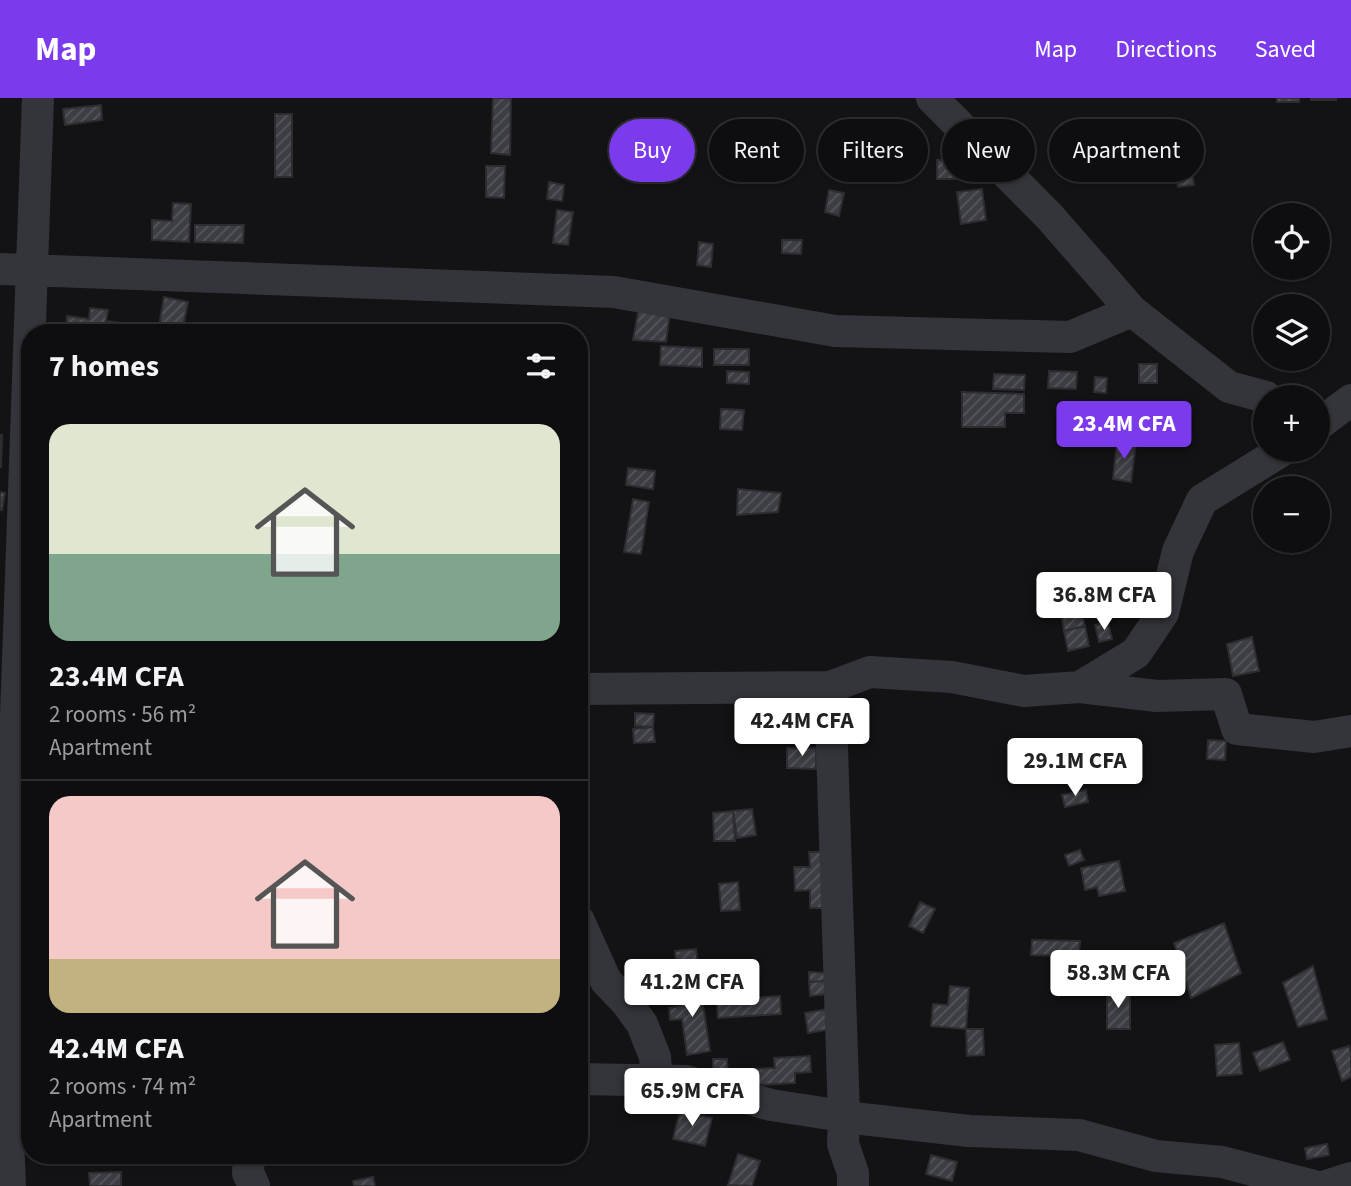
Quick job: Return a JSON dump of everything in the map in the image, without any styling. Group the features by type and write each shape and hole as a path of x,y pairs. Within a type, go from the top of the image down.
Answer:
{"street":[{"path":"30,324 38,98"},
{"path":"932,98 1049,216 1132,311 1229,387 1253,393"},
{"path":"0,269 614,292 835,331 1070,337 1132,311"},
{"path":"1080,687 1136,653 1163,613 1178,551 1202,500 1264,462"},
{"path":"10,1186 15,675 21,532"},
{"path":"588,689 830,687 870,672 952,677 1024,691 1080,687 1157,696 1226,694 1237,729 1314,737 1351,731"},
{"path":"830,687 843,1144 853,1173 853,1186"},
{"path":"588,940 606,981 642,1024 655,1057 657,1079"},
{"path":"588,1079 686,1081 771,1105 844,1116 969,1131 1079,1135 1156,1156 1222,1162 1314,1186"},
{"path":"248,1164 248,1173 254,1186"},
{"path":"1326,1186 1351,1178"}],"building":[{"path":"493,98 511,98 510,155 491,153"},
{"path":"1277,98 1299,98 1299,102 1277,102"},
{"path":"1336,98 1336,100 1311,100"},
{"path":"101,105 102,120 65,125 63,109"},
{"path":"275,114 292,114 292,177 275,177"},
{"path":"937,160 942,160 942,179 937,179"},
{"path":"486,166 505,166 504,198 486,197"},
{"path":"549,182 564,185 562,201 547,199"},
{"path":"1177,182 1194,182 1194,185 1178,187"},
{"path":"982,189 986,220 961,224 957,192"},
{"path":"829,190 844,193 839,216 825,212"},
{"path":"173,203 191,204 189,242 152,240 152,220 172,221"},
{"path":"557,210 573,212 568,245 553,243"},
{"path":"195,225 244,225 243,243 195,242"},
{"path":"782,240 802,240 801,254 782,253"},
{"path":"699,242 713,244 711,267 697,265"},
{"path":"164,297 188,302 184,324 159,324"},
{"path":"639,307 670,312 666,342 633,340"},
{"path":"90,308 108,310 106,321 130,324 66,324 67,316 89,319"},
{"path":"661,346 702,348 702,367 660,365"},
{"path":"714,349 749,349 749,365 714,365"},
{"path":"1139,364 1157,364 1157,383 1139,383"},
{"path":"727,371 749,372 749,384 727,383"},
{"path":"1049,371 1077,372 1076,389 1048,388"},
{"path":"994,374 1025,375 1024,390 993,389"},
{"path":"1095,377 1107,378 1106,393 1094,392"},
{"path":"962,392 1024,394 1024,413 1005,413 1005,427 962,427"},
{"path":"721,409 744,410 742,430 720,429"},
{"path":"2,435 1,467 0,467"},
{"path":"1117,441 1136,443 1131,482 1113,479"},
{"path":"628,468 655,471 653,489 626,485"},
{"path":"738,489 781,493 778,512 737,515"},
{"path":"0,492 5,493 2,510 0,510"},
{"path":"633,499 649,502 641,554 624,552"},
{"path":"1125,578 1131,599 1118,603 1112,582"},
{"path":"1081,610 1085,626 1064,631 1061,612"},
{"path":"1108,622 1112,639 1099,642 1095,625"},
{"path":"1085,626 1089,646 1068,651 1064,631"},
{"path":"1252,637 1259,671 1233,676 1227,644"},
{"path":"635,713 654,714 653,727 635,726"},
{"path":"653,727 655,742 634,743 633,729"},
{"path":"1208,740 1226,741 1225,760 1207,759"},
{"path":"787,748 816,748 816,769 787,768"},
{"path":"1101,764 1101,782 1066,783 1066,765"},
{"path":"1086,790 1088,802 1065,807 1062,795"},
{"path":"752,809 756,835 737,838 733,811"},
{"path":"733,811 735,841 714,841 713,813"},
{"path":"1080,850 1084,860 1069,866 1065,855"},
{"path":"809,852 828,852 829,908 810,908 810,890 795,891 794,867 810,867"},
{"path":"1119,861 1125,891 1099,896 1097,887 1085,890 1081,868"},
{"path":"738,882 740,910 721,911 719,884"},
{"path":"920,902 935,909 923,933 909,926"},
{"path":"1224,923 1241,973 1191,998 1174,943"},
{"path":"1032,940 1080,941 1079,956 1031,955"},
{"path":"696,949 700,984 679,986 675,951"},
{"path":"1313,966 1327,1019 1298,1027 1283,983"},
{"path":"809,972 827,973 827,981 809,982"},
{"path":"737,978 739,999 780,996 781,1014 718,1018 715,979"},
{"path":"827,981 828,994 810,996 809,982"},
{"path":"700,984 710,1051 687,1055 682,1019 670,1020 669,1008 680,1006 679,986"},
{"path":"950,986 969,988 966,1029 931,1026 933,1004 948,1005"},
{"path":"1107,990 1130,990 1130,1029 1107,1029"},
{"path":"828,1009 832,1029 808,1033 805,1013"},
{"path":"966,1029 983,1029 984,1055 967,1056"},
{"path":"1283,1042 1290,1060 1260,1071 1253,1053"},
{"path":"1239,1043 1242,1074 1217,1076 1215,1045"},
{"path":"1349,1046 1351,1077 1342,1081 1332,1051"},
{"path":"810,1056 811,1072 795,1073 795,1083 755,1085 754,1069 775,1068 774,1058"},
{"path":"713,1059 727,1059 728,1076 713,1077"},
{"path":"680,1111 712,1118 705,1146 673,1139"},
{"path":"1327,1144 1329,1155 1307,1159 1305,1148"},
{"path":"738,1154 760,1161 752,1186 728,1185"},
{"path":"931,1155 957,1162 952,1181 926,1174"},
{"path":"121,1172 121,1186 90,1186 89,1173"},
{"path":"373,1177 375,1186 354,1186 353,1181"}]}
